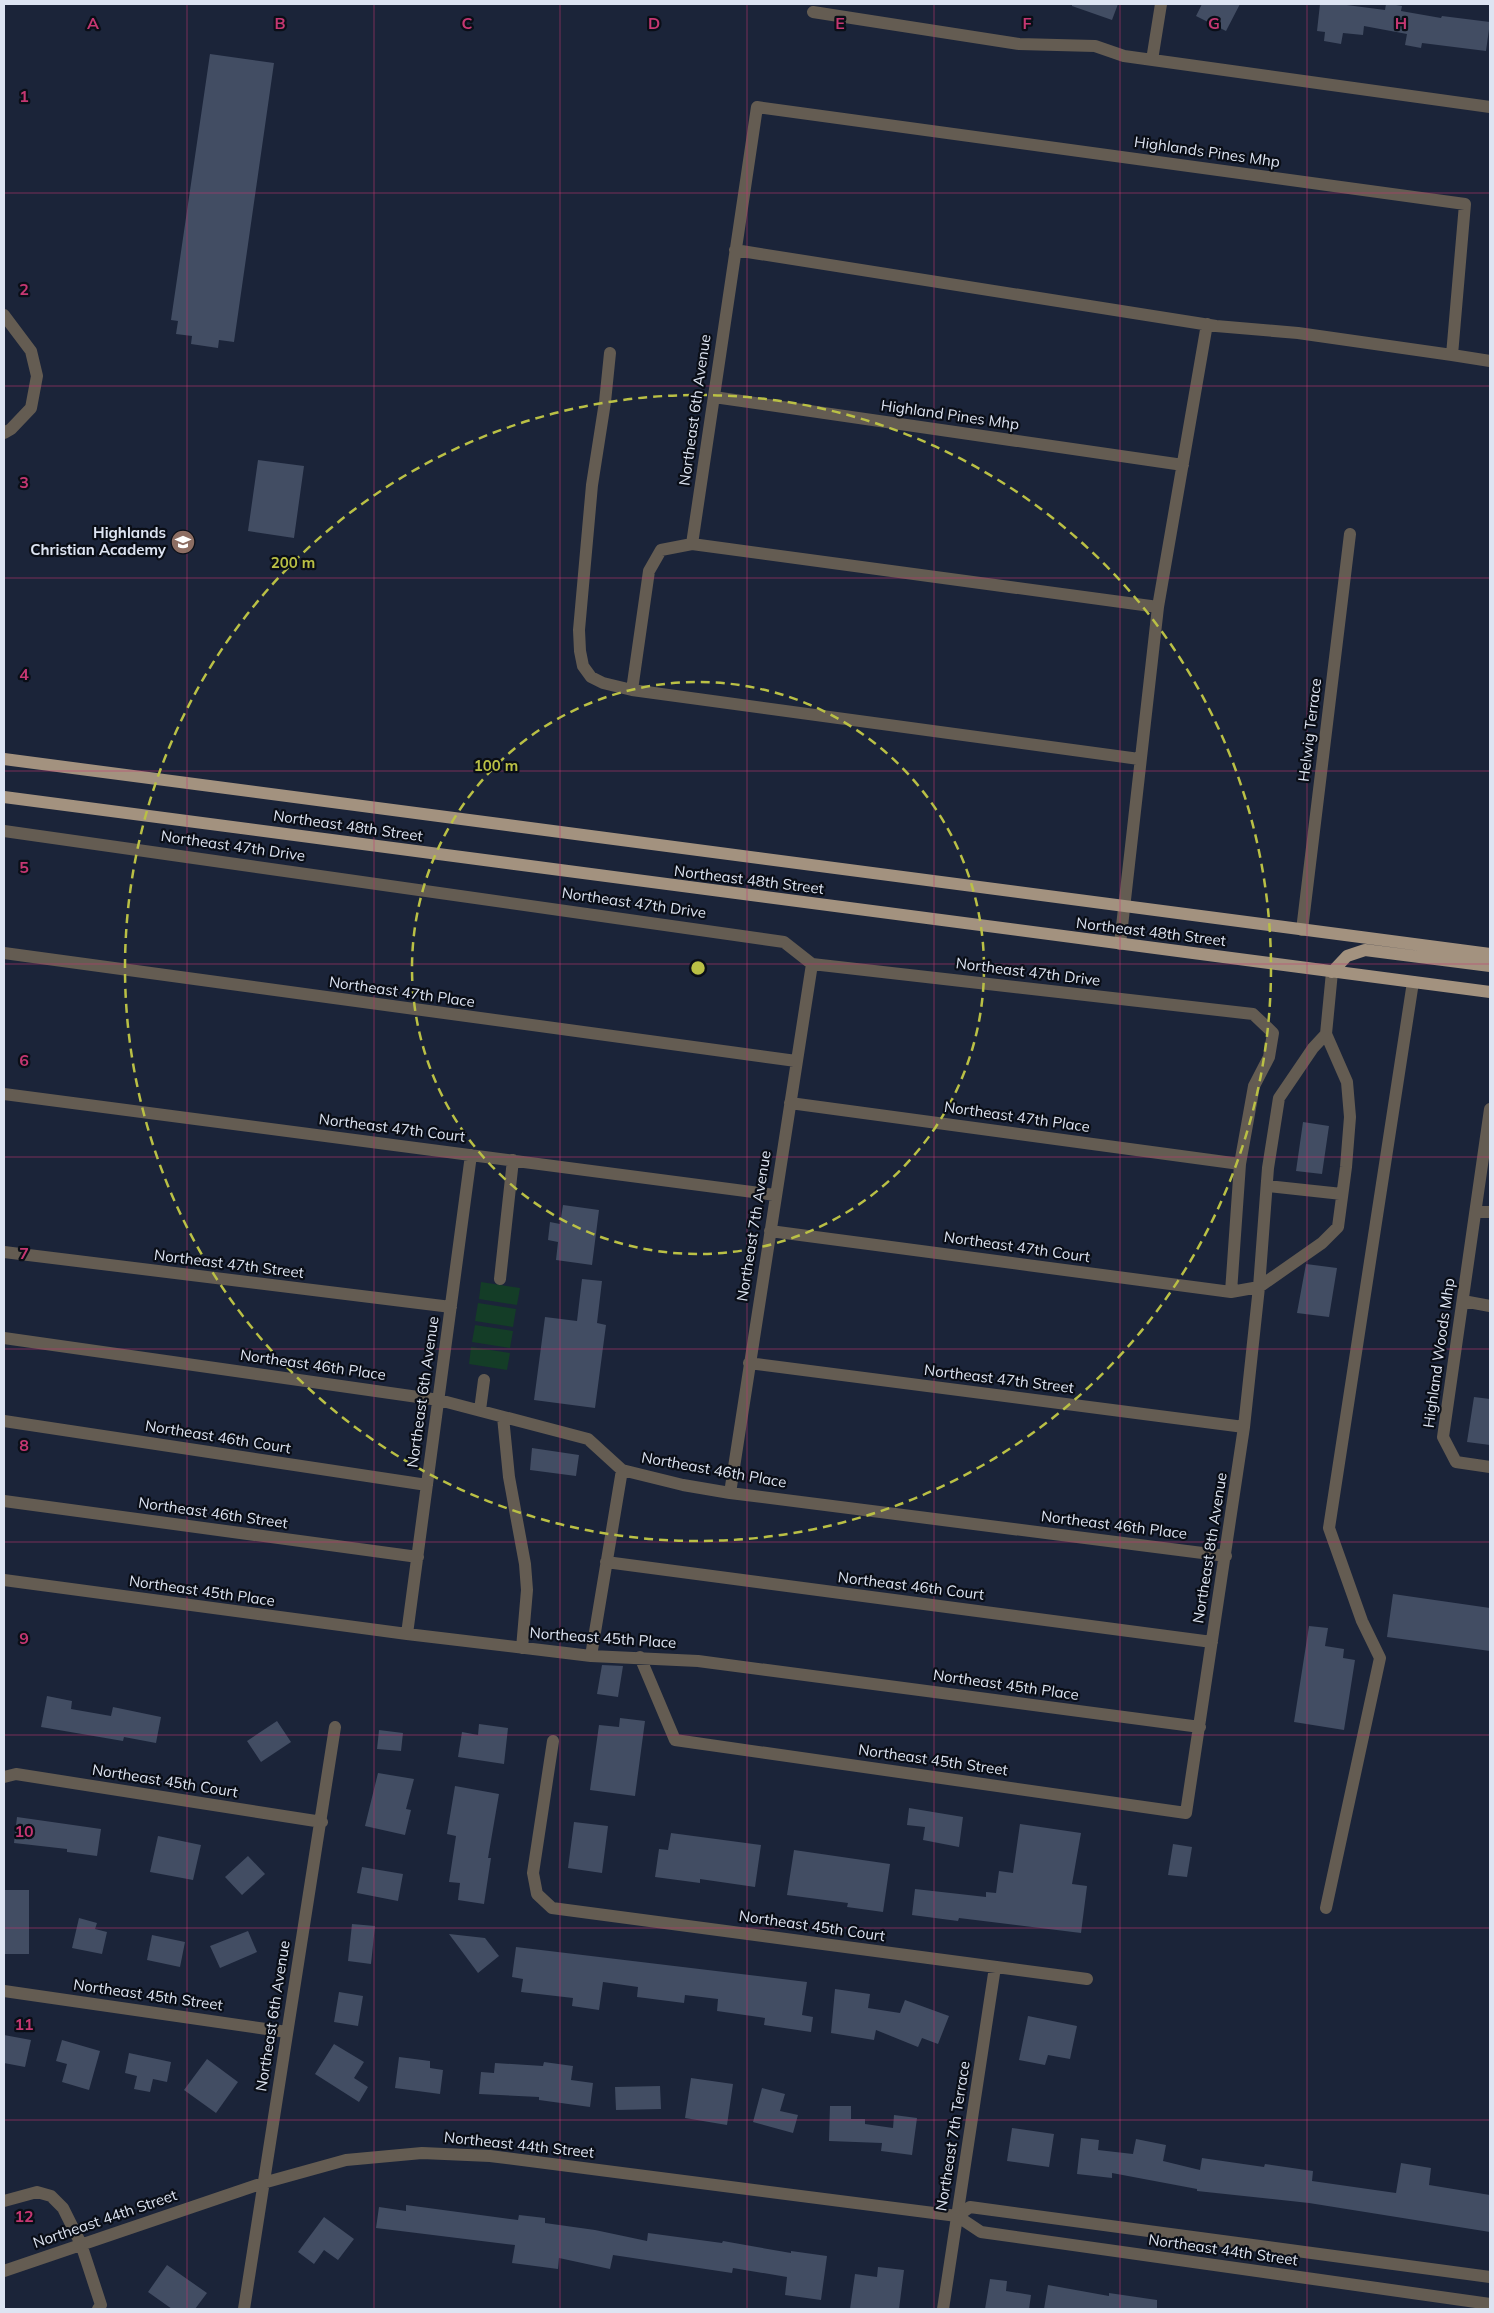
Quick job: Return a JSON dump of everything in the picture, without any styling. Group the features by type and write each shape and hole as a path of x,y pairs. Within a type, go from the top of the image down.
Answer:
{"main road":[{"name":"Northeast 48th Street","path":"4,759 1490,954"},
{"name":"Northeast 48th Street","path":"4,797 1490,992"},
{"path":"1332,972 1347,956 1365,950 1490,966"}],"street":[{"path":"1152,60 1161,4"},
{"path":"813,12 1019,44 1095,46 1124,56 1490,107"},
{"name":"Northeast 6th Avenue","path":"692,544 756,107"},
{"name":"Highlands Pines Mhp","path":"756,107 1465,204 1452,355"},
{"path":"735,250 1207,324 1298,333 1490,360"},
{"path":"4,315 31,351 37,376 31,408 11,429 4,433"},
{"path":"1120,944 1139,759 1158,607 1207,324"},
{"path":"610,353 605,402 592,485 579,630 580,651 584,666 591,677 603,683 632,690 1139,759"},
{"name":"Highland Pines Mhp","path":"714,397 1183,465"},
{"name":"Helwig Terrace","path":"1302,930 1350,534"},
{"path":"632,690 649,571 660,550 692,544 1158,607"},
{"name":"Northeast 47th Drive","path":"4,831 784,942 812,964 1253,1014 1273,1033 1269,1057 1254,1086 1240,1164"},
{"name":"Northeast 47th Place","path":"4,952 796,1061"},
{"name":"Northeast 7th Avenue","path":"730,1492 812,964"},
{"path":"1259,1287 1322,1242 1338,1227 1346,1167 1350,1108 1347,1082 1326,1034 1332,972"},
{"path":"1326,1908 1380,1658 1362,1621 1329,1528 1413,982"},
{"name":"Northeast 8th Avenue","path":"1186,1813 1244,1427 1259,1287 1267,1186 1279,1098 1313,1048 1326,1034"},
{"name":"Northeast 47th Court","path":"4,1094 775,1195"},
{"name":"Northeast 47th Place","path":"790,1103 1240,1164"},
{"name":"Highland Woods Mhp","path":"1490,1109 1443,1437 1456,1462 1490,1467"},
{"name":"Northeast 6th Avenue","path":"407,1634 471,1155"},
{"path":"500,1279 513,1160"},
{"path":"1231,1292 1240,1164"},
{"path":"1267,1186 1342,1194"},
{"path":"1476,1212 1490,1212"},
{"name":"Northeast 47th Court","path":"770,1231 1231,1292 1259,1287"},
{"name":"Northeast 47th Street","path":"4,1252 451,1307"},
{"path":"1463,1301 1490,1306"},
{"name":"Northeast 46th Place","path":"4,1338 439,1400 588,1439 622,1470 683,1484 730,1492 1226,1556"},
{"name":"Northeast 47th Street","path":"750,1363 1244,1427"},
{"path":"480,1410 484,1380"},
{"path":"503,1416 509,1477 525,1564 527,1590 522,1648"},
{"name":"Northeast 46th Court","path":"4,1421 427,1486"},
{"path":"591,1656 622,1470"},
{"name":"Northeast 46th Street","path":"4,1501 418,1557"},
{"name":"Northeast 46th Court","path":"606,1562 1212,1642"},
{"name":"Northeast 45th Place","path":"4,1580 407,1634 591,1656 698,1661 1200,1727"},
{"name":"Northeast 45th Street","path":"640,1657 675,1740 1186,1813"},
{"name":"Northeast 6th Avenue","path":"244,2309 322,1822 335,1728"},
{"name":"Northeast 45th Court","path":"553,1741 533,1874 537,1894 552,1908 1087,1979"},
{"name":"Northeast 45th Court","path":"4,1777 16,1774 322,1822"},
{"name":"Northeast 7th Terrace","path":"943,2309 995,1967"},
{"name":"Northeast 45th Street","path":"4,1991 287,2032"},
{"name":"Northeast 44th Street","path":"4,2272 80,2244 263,2183 346,2160 422,2152 480,2155 956,2216 981,2232 1490,2304"},
{"path":"4,2201 37,2192 51,2196 63,2208 80,2244 101,2305 98,2309"},
{"name":"Northeast 44th Street","path":"956,2216 970,2207 1490,2277"}],"green space":[{"path":"481,1282 520,1288 517,1305 479,1299"},
{"path":"478,1303 516,1309 513,1327 475,1321"},
{"path":"475,1325 513,1331 510,1348 472,1342"},
{"path":"471,1347 510,1353 507,1370 469,1364"}],"building":[{"path":"1072,4 1118,4 1112,20 1072,6"},
{"path":"1202,4 1240,4 1226,31 1196,16"},
{"path":"1320,4 1339,4 1385,10 1386,4 1390,4 1402,6 1401,11 1441,18 1442,16 1490,22 1486,51 1422,43 1421,48 1405,45 1407,34 1364,26 1363,35 1343,33 1341,44 1324,41 1325,32 1317,31"},
{"path":"210,54 274,63 234,342 219,340 218,348 191,344 192,336 176,334 178,321 171,320"},
{"path":"258,460 304,466 294,538 248,531"},
{"path":"1303,1122 1329,1126 1322,1174 1296,1171"},
{"path":"563,1205 599,1210 592,1265 556,1260 558,1242 548,1240 550,1222 560,1224"},
{"path":"1306,1264 1337,1268 1329,1317 1297,1313"},
{"path":"582,1279 602,1281 597,1323 606,1325 595,1408 534,1400 545,1317 577,1321"},
{"path":"1474,1397 1490,1399 1490,1445 1467,1442"},
{"path":"532,1448 579,1455 576,1476 530,1470"},
{"path":"1393,1594 1490,1608 1490,1651 1387,1637"},
{"path":"1309,1626 1328,1628 1325,1646 1344,1649 1343,1658 1355,1660 1344,1730 1294,1722"},
{"path":"602,1665 623,1666 618,1697 597,1694"},
{"path":"47,1696 72,1701 71,1709 111,1716 113,1707 161,1717 156,1743 124,1737 123,1741 41,1727"},
{"path":"620,1718 645,1721 635,1796 590,1790 599,1725 619,1727"},
{"path":"277,1721 291,1742 261,1762 247,1741"},
{"path":"479,1724 508,1728 504,1764 458,1757 462,1732 478,1735"},
{"path":"379,1730 403,1733 401,1751 377,1749"},
{"path":"378,1773 414,1779 406,1809 411,1810 405,1835 365,1826"},
{"path":"455,1786 499,1794 488,1858 491,1858 484,1904 458,1900 460,1883 449,1882 456,1836 447,1834"},
{"path":"909,1808 963,1817 959,1847 923,1840 925,1827 907,1825"},
{"path":"17,1817 101,1829 97,1856 67,1852 67,1849 14,1843"},
{"path":"574,1822 608,1826 602,1873 568,1868"},
{"path":"1020,1824 1081,1833 1072,1884 1087,1886 1081,1933 959,1918 958,1921 912,1915 915,1889 986,1897 986,1892 996,1893 999,1871 1013,1873"},
{"path":"671,1833 761,1845 755,1887 700,1879 700,1883 655,1877 659,1849 668,1850"},
{"path":"158,1836 201,1845 193,1880 150,1872"},
{"path":"1173,1844 1192,1847 1187,1877 1168,1875"},
{"path":"794,1850 890,1864 883,1912 847,1907 848,1903 787,1895"},
{"path":"248,1856 265,1874 242,1895 225,1877"},
{"path":"362,1867 403,1874 398,1901 357,1893"},
{"path":"4,1890 29,1890 29,1954 4,1954"},
{"path":"79,1918 97,1923 95,1929 107,1932 102,1954 72,1948"},
{"path":"352,1924 375,1926 371,1964 348,1961"},
{"path":"248,1931 257,1952 220,1968 210,1946"},
{"path":"449,1934 485,1938 499,1956 478,1973"},
{"path":"152,1935 185,1942 180,1967 147,1960"},
{"path":"516,1947 807,1982 802,2015 813,2017 811,2032 764,2025 765,2018 717,2011 718,1999 685,1995 684,2003 637,1997 638,1987 603,1982 599,2010 572,2006 573,1998 521,1992 523,1979 512,1977"},
{"path":"835,1989 870,1994 868,2008 900,2013 905,2000 949,2016 938,2044 922,2038 918,2047 876,2030 874,2040 831,2033"},
{"path":"339,1992 363,1996 358,2026 334,2022"},
{"path":"1028,2016 1077,2026 1070,2059 1048,2055 1045,2065 1019,2060"},
{"path":"4,2035 31,2040 25,2067 4,2063"},
{"path":"62,2040 100,2051 89,2090 62,2082 67,2064 56,2061"},
{"path":"334,2044 364,2062 354,2078 368,2087 359,2102 315,2074"},
{"path":"129,2053 171,2062 167,2082 153,2079 150,2092 134,2089 137,2076 125,2073"},
{"path":"399,2057 430,2061 430,2068 443,2070 440,2094 395,2088"},
{"path":"207,2059 238,2082 216,2113 184,2090"},
{"path":"544,2062 573,2066 571,2080 593,2083 590,2107 539,2100 539,2097 479,2094 481,2072 494,2073 495,2063 543,2066"},
{"path":"691,2078 733,2084 727,2125 685,2118"},
{"path":"660,2086 661,2109 616,2110 615,2087"},
{"path":"762,2088 785,2094 780,2111 798,2115 793,2133 753,2122"},
{"path":"830,2106 851,2106 851,2119 865,2119 865,2124 893,2128 894,2115 917,2118 912,2155 881,2151 882,2143 829,2141"},
{"path":"1012,2128 1054,2134 1049,2167 1007,2161"},
{"path":"1081,2138 1099,2140 1098,2150 1133,2154 1136,2139 1166,2145 1163,2161 1200,2170 1202,2158 1264,2167 1265,2164 1313,2171 1312,2181 1396,2193 1401,2163 1431,2168 1429,2185 1490,2195 1490,2232 1309,2203 1197,2191 1197,2189 1112,2173 1112,2178 1077,2174"},
{"path":"406,2205 518,2220 519,2215 545,2218 545,2223 595,2230 647,2241 648,2233 722,2243 723,2241 791,2253 791,2251 827,2256 821,2300 785,2295 787,2277 733,2268 732,2273 613,2255 610,2269 559,2258 558,2269 512,2263 515,2245 376,2228 379,2207 406,2211"},
{"path":"324,2217 354,2239 338,2260 324,2250 314,2264 298,2252"},
{"path":"167,2265 207,2293 195,2309 172,2309 148,2292"},
{"path":"878,2267 904,2270 899,2309 850,2309 855,2274 877,2277"},
{"path":"990,2279 1007,2281 1006,2291 1031,2295 1029,2309 985,2309"},
{"path":"1048,2285 1109,2296 1109,2293 1157,2300 1157,2309 1044,2309"}],"place":[{"name":"Highlands Christian Academy","path":"183,542"}]}
